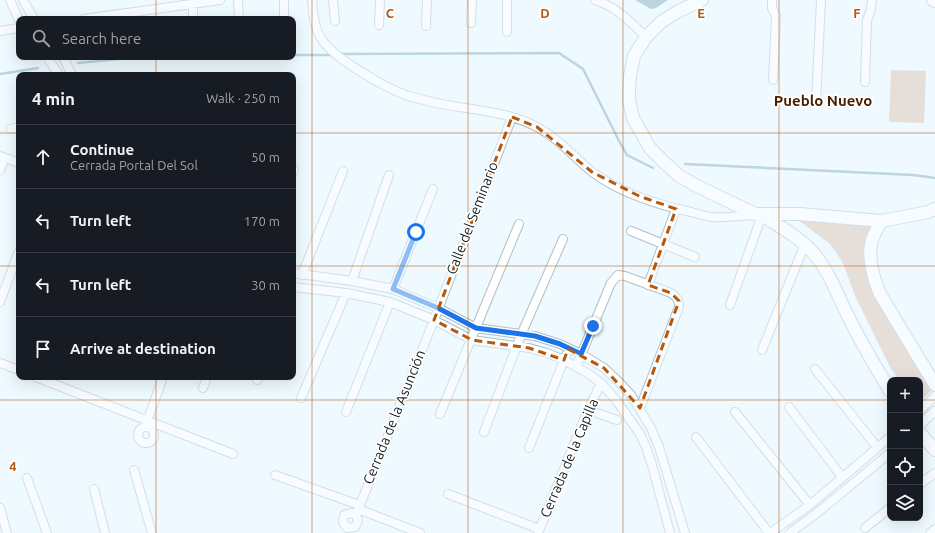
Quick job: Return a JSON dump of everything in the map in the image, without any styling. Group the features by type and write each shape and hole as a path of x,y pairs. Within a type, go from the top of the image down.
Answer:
{"street":[{"path":"10,0 17,16"},
{"path":"23,0 32,16"},
{"path":"106,16 220,0"},
{"path":"238,0 239,16"},
{"path":"284,0 284,16"},
{"path":"312,0 313,12 321,38 332,52 348,64 408,96 512,117 537,127 558,141 592,172 614,185 639,196 676,209 710,217 799,214 882,220 928,212 935,209"},
{"path":"333,0 335,21"},
{"path":"379,25 380,0"},
{"path":"426,26 427,0"},
{"path":"471,23 472,0"},
{"path":"507,0 507,32"},
{"path":"595,0 603,2 628,19 646,37"},
{"path":"702,0 677,12 661,22 646,37 634,56 630,76 629,100 634,118 650,148 678,175 695,185 758,215 805,244 825,268 836,287 846,313 870,359 887,386"},
{"path":"772,0 772,8 776,16 773,80"},
{"path":"816,102 821,0"},
{"path":"866,82 867,20 871,9 872,0"},
{"path":"193,4 193,16"},
{"path":"0,31 16,28"},
{"path":"49,60 57,72"},
{"path":"64,60 70,72"},
{"name":"Calle del Seminario","path":"434,320 512,117"},
{"path":"0,170 3,157 16,162"},
{"path":"302,275 343,171"},
{"path":"352,281 390,175"},
{"path":"393,289 433,190"},
{"path":"648,285 676,209"},
{"path":"730,306 758,215"},
{"path":"882,220 873,238 870,251 874,278 880,294 935,385"},
{"path":"440,414 519,224"},
{"path":"631,231 695,257"},
{"path":"484,432 521,335 563,239"},
{"path":"762,350 805,244"},
{"path":"0,302 16,260"},
{"path":"296,274 352,281 393,289 438,308 476,328 535,336 560,344 581,354 604,368 618,381 640,408 651,428 660,447 685,533"},
{"path":"576,367 614,279 618,276 625,276 671,293 679,302 679,307 640,408"},
{"path":"296,287 346,293 390,302 434,320 472,340 529,348 547,353 564,360 589,374 601,383 616,400 630,418 646,447 655,474 670,533"},
{"path":"301,398 346,293"},
{"path":"346,412 390,302"},
{"name":"Cerrada de la Asunción","path":"357,510 434,320"},
{"path":"529,448 568,349"},
{"path":"0,363 16,369"},
{"path":"815,369 877,447"},
{"path":"43,380 147,424 233,454"},
{"path":"147,424 162,380"},
{"path":"203,388 206,380"},
{"name":"Cerrada de la Capilla","path":"538,531 588,410 601,383"},
{"path":"923,407 935,396"},
{"path":"789,407 842,477"},
{"path":"588,410 617,420"},
{"path":"923,422 935,411"},
{"path":"735,412 810,505"},
{"path":"923,436 935,450"},
{"path":"696,437 770,533 810,505 887,439"},
{"path":"790,533 817,513 887,455"},
{"path":"134,470 152,533"},
{"path":"923,482 935,472"},
{"path":"275,475 357,510 420,533"},
{"path":"27,478 47,533"},
{"path":"94,489 105,533"},
{"path":"448,494 538,531"},
{"path":"0,508 7,533"},
{"path":"864,528 887,510"},
{"path":"930,533 935,529"}],"highlighted area":[{"path":"512,117 537,127 592,172 639,196 676,209 648,285 671,293 679,301 640,408 604,368 568,349 564,360 529,348 472,340 434,320"}],"shaded area":[{"path":"891,70 926,71 924,123 889,122"},
{"path":"874,218 872,267 935,387 923,398 923,377 897,377 890,367 856,298 842,261 830,244 798,220"}],"water":[{"path":"635,0 668,0 656,8 651,9"}],"waterway":[{"path":"340,54 559,53 583,69 627,155 653,168"},
{"path":"296,55 333,55"},
{"path":"78,63 108,60"},
{"path":"0,74 38,68"},
{"path":"685,164 913,175 935,178"}],"district":[{"name":"Pueblo Nuevo","path":"823,100"}],"route":[{"path":"416,232 393,289 438,308 476,328 535,336 560,344 581,354 593,326"}]}
